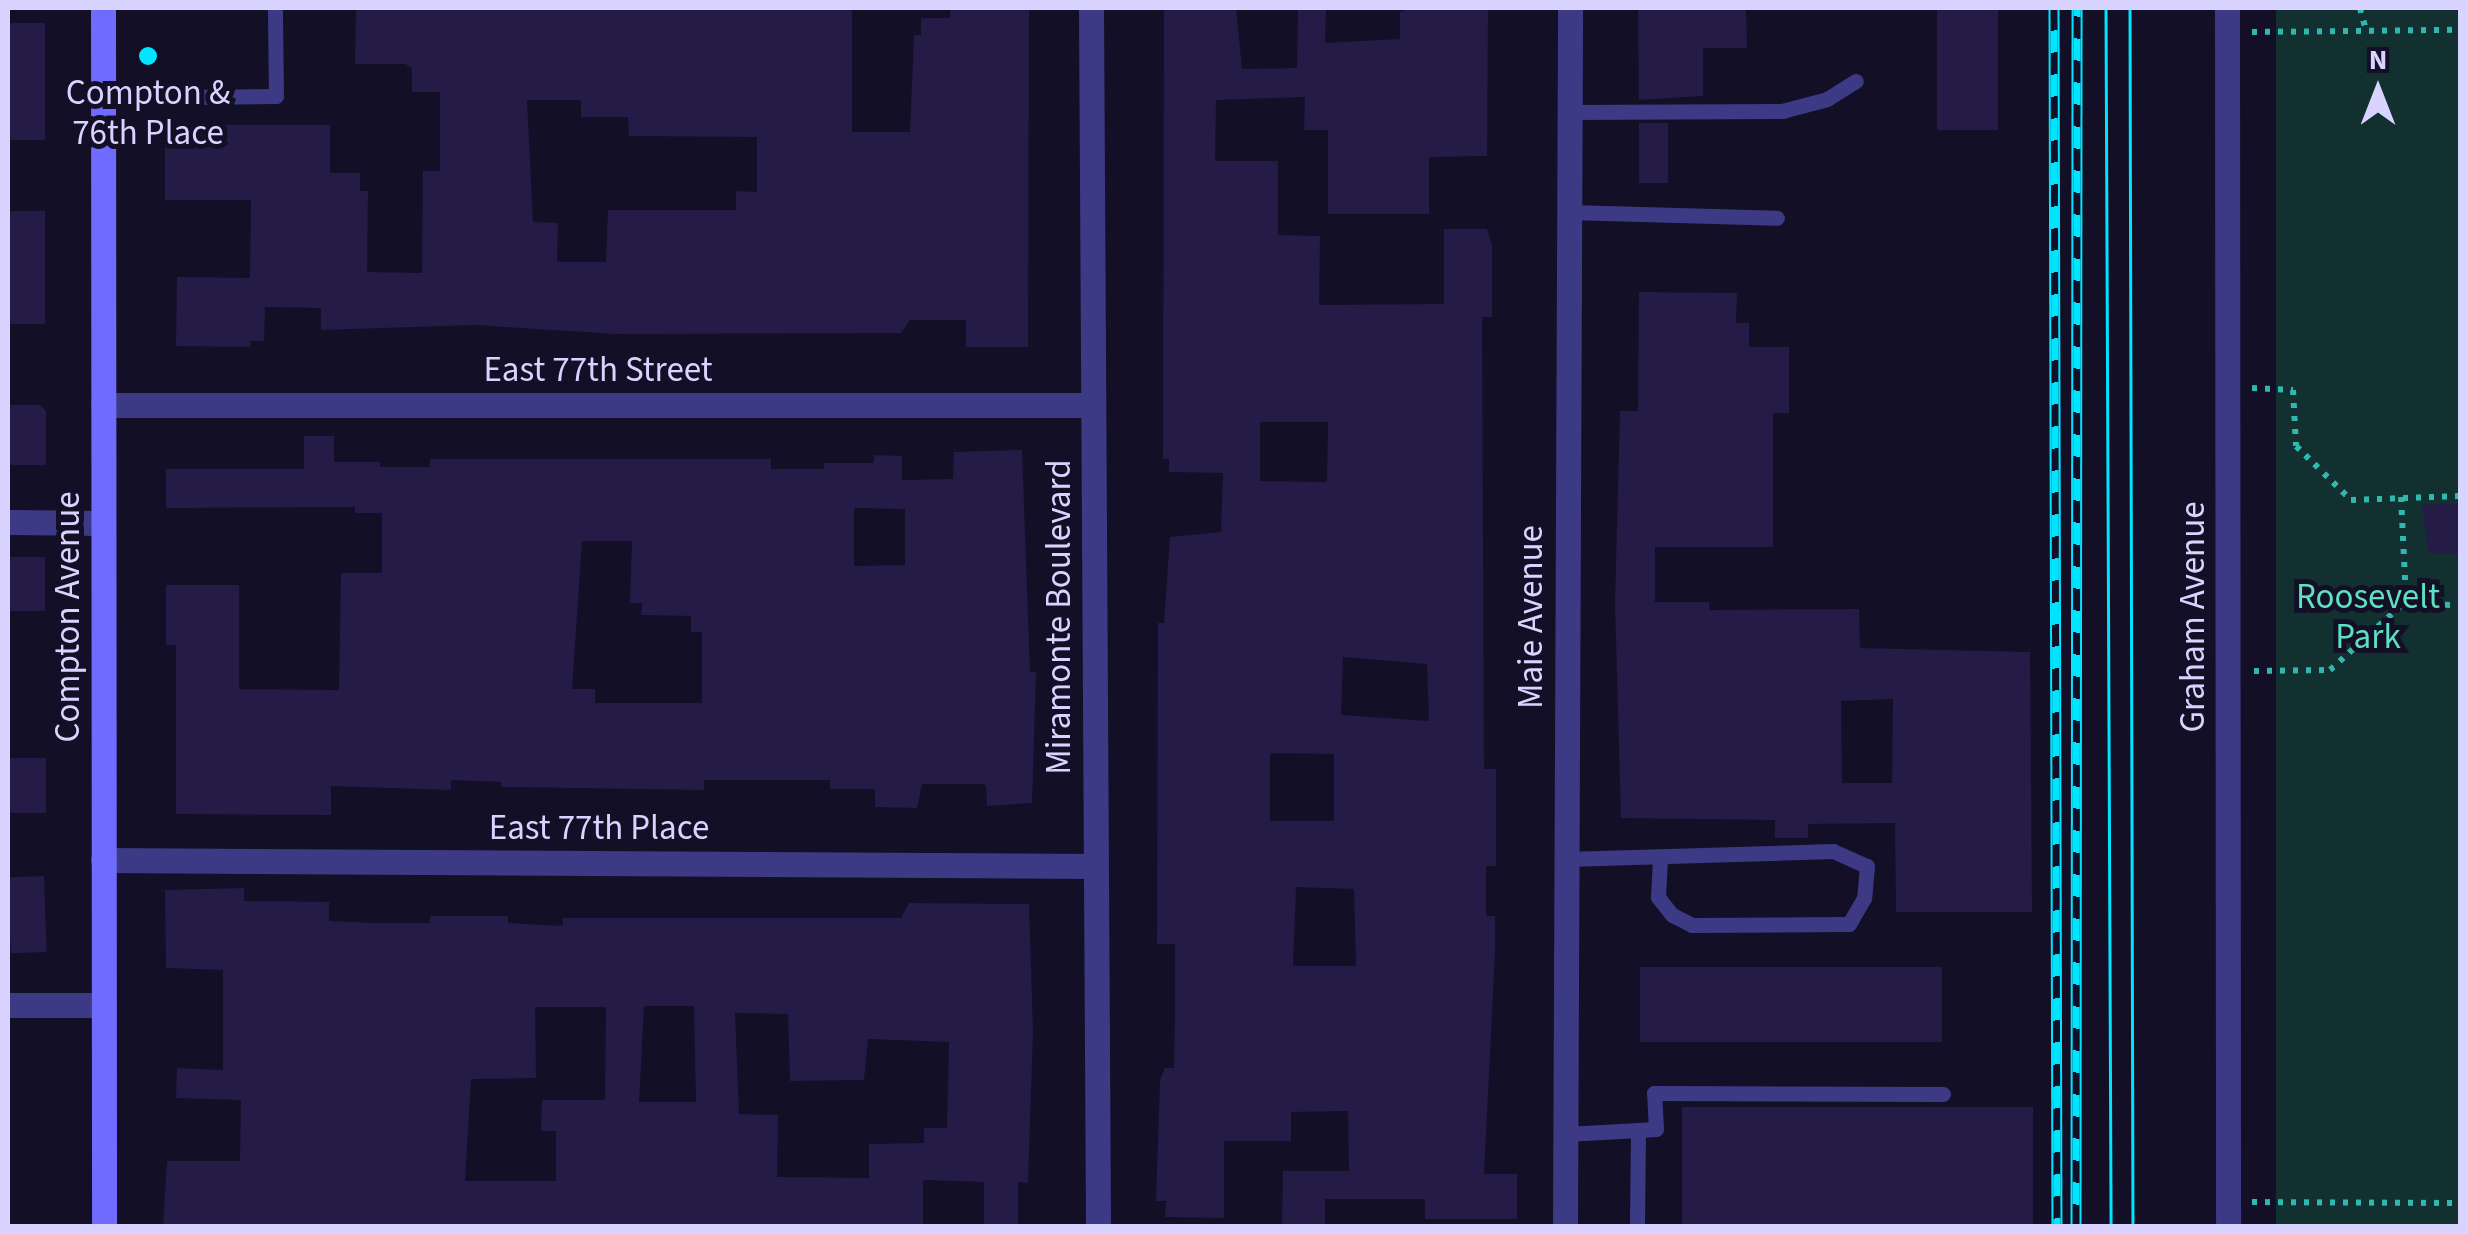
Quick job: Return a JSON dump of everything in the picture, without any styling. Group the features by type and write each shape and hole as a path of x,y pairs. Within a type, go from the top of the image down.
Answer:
{"main road":[{"name":"Compton Avenue","path":"103,8 104,1226"}],"street":[{"name":"Miramonte Boulevard","path":"1090,8 1098,1226"},
{"name":"Maie Avenue","path":"1565,1226 1570,8"},
{"name":"Graham Avenue","path":"2227,20 2228,1214"},
{"name":"East 77th Street","path":"103,405 1093,405"},
{"path":"8,522 103,522"},
{"name":"East 77th Place","path":"104,860 1095,866"},
{"path":"8,1005 104,1005"}],"lane":[{"path":"103,98 276,96 275,8"},
{"path":"1569,112 1782,111 1827,98 1856,81"},
{"path":"1568,212 1777,218"},
{"path":"1565,860 1834,851 1856,856 1867,866 1864,898 1849,924 1692,925 1672,915 1658,897 1660,858"},
{"path":"1566,1134 1656,1129 1654,1093 1943,1094"},
{"path":"1637,1226 1638,1130"}],"path":[{"path":"2360,8 2366,31"},
{"path":"2227,20 2366,31 2460,30"},
{"path":"2227,386 2292,390 2296,446 2351,500 2460,496"},
{"path":"2401,496 2406,600"},
{"path":"2228,671 2330,670 2406,600 2460,606"},
{"path":"2228,1214 2460,1203"}],"green space":[{"name":"Roosevelt Park","path":"2276,8 2460,8 2460,1226 2276,1226"}],"building":[{"path":"852,8 852,132 910,132 914,35 921,35 921,18 950,18 950,8 1029,8 1028,347 966,347 966,320 910,320 901,333 616,334 474,325 321,330 321,308 265,307 264,341 250,341 250,347 176,346 177,277 250,278 251,200 165,200 165,125 330,125 330,173 360,173 360,191 368,191 367,272 422,273 423,171 440,171 440,92 412,92 412,68 405,64 355,64 356,10","holes":["527,100 581,100 581,117 628,117 629,136 757,137 757,192 736,191 736,210 608,210 606,262 557,262 558,223 533,222"]},
{"path":"1164,8 1236,8 1242,69 1297,68 1298,8 1326,8 1325,43 1400,39 1400,12 1411,8 1488,8 1487,156 1429,157 1429,214 1328,214 1328,130 1304,130 1305,97 1216,100 1215,161 1278,161 1278,235 1320,236 1319,305 1444,304 1444,229 1487,229 1492,245 1492,317 1482,317 1484,769 1496,769 1496,866 1486,866 1486,916 1495,916 1495,953 1484,1174 1517,1174 1517,1219 1425,1219 1425,1199 1325,1199 1325,1226 1282,1226 1283,1171 1349,1171 1348,1111 1291,1112 1291,1141 1224,1141 1224,1218 1165,1217 1166,1201 1156,1201 1160,1080 1165,1068 1174,1068 1175,1017 1175,944 1157,944 1158,623 1164,623 1170,537 1221,532 1223,473 1169,472 1169,459 1163,459","holes":["1260,422 1328,422 1327,482 1260,481","1343,657 1427,664 1429,721 1341,715","1270,753 1334,754 1334,821 1270,821","1296,887 1354,889 1356,966 1293,966"]},
{"path":"1638,8 1746,8 1747,48 1703,48 1703,96 1639,100"},
{"path":"1937,8 1998,8 1998,130 1937,130"},
{"path":"8,23 45,23 45,140 8,140"},
{"path":"1639,123 1668,123 1668,183 1639,183"},
{"path":"8,211 45,211 45,324 8,324"},
{"path":"1639,292 1737,293 1736,323 1749,323 1749,347 1789,347 1789,413 1773,413 1773,547 1655,547 1655,602 1709,602 1709,610 1859,609 1860,648 2030,652 2032,912 1896,912 1895,823 1808,824 1808,838 1775,838 1775,820 1621,818 1615,603 1620,411 1638,411","holes":["1893,699 1892,783 1842,783 1841,701"]},
{"path":"8,405 40,405 46,411 46,465 8,465"},
{"path":"304,436 334,436 334,462 380,462 380,467 430,467 430,459 771,459 771,469 824,469 824,463 874,463 874,455 902,456 902,480 953,479 954,452 1022,450 1030,672 1036,672 1032,803 987,806 986,785 980,784 922,784 917,808 875,807 875,789 830,789 830,780 704,780 704,790 501,787 501,782 451,780 451,790 331,786 331,815 176,814 176,645 166,645 166,585 239,585 239,689 339,690 341,573 382,573 382,513 355,513 355,507 166,508 166,469 304,469","holes":["854,508 905,509 905,565 854,566","582,541 632,541 630,603 642,603 641,615 691,616 691,632 702,632 702,703 595,703 595,689 572,689"]},
{"path":"2460,504 2460,554 2429,554 2422,505"},
{"path":"8,557 45,557 45,611 8,611"},
{"path":"8,758 46,758 46,813 8,813"},
{"path":"44,876 47,952 11,953 8,877"},
{"path":"244,888 244,901 329,902 329,921 375,923 430,923 430,916 508,916 508,923 563,926 563,918 901,918 909,903 1029,904 1033,1031 1028,1183 1018,1182 1018,1226 984,1226 984,1182 923,1180 923,1226 163,1226 167,1161 240,1161 241,1100 176,1098 177,1068 223,1070 223,970 166,968 165,890","holes":["644,1006 694,1006 696,1102 639,1102","535,1007 606,1007 605,1100 542,1100 541,1131 556,1131 556,1181 465,1181 471,1079 536,1078","735,1013 788,1014 790,1081 864,1080 868,1039 949,1042 947,1128 924,1128 924,1143 869,1144 869,1178 777,1177 778,1115 739,1114"]},
{"path":"1640,967 1942,967 1942,1042 1640,1042"},
{"path":"1682,1107 2033,1107 2033,1226 1682,1226"}],"tram line":[{"path":"2106,8 2111,1226"},
{"path":"2130,8 2133,1226"}],"railway":[{"path":"2054,8 2057,1226"},
{"path":"2076,1226 2077,8"}],"place":[{"name":"Compton & 76th Place","path":"148,56"}]}
